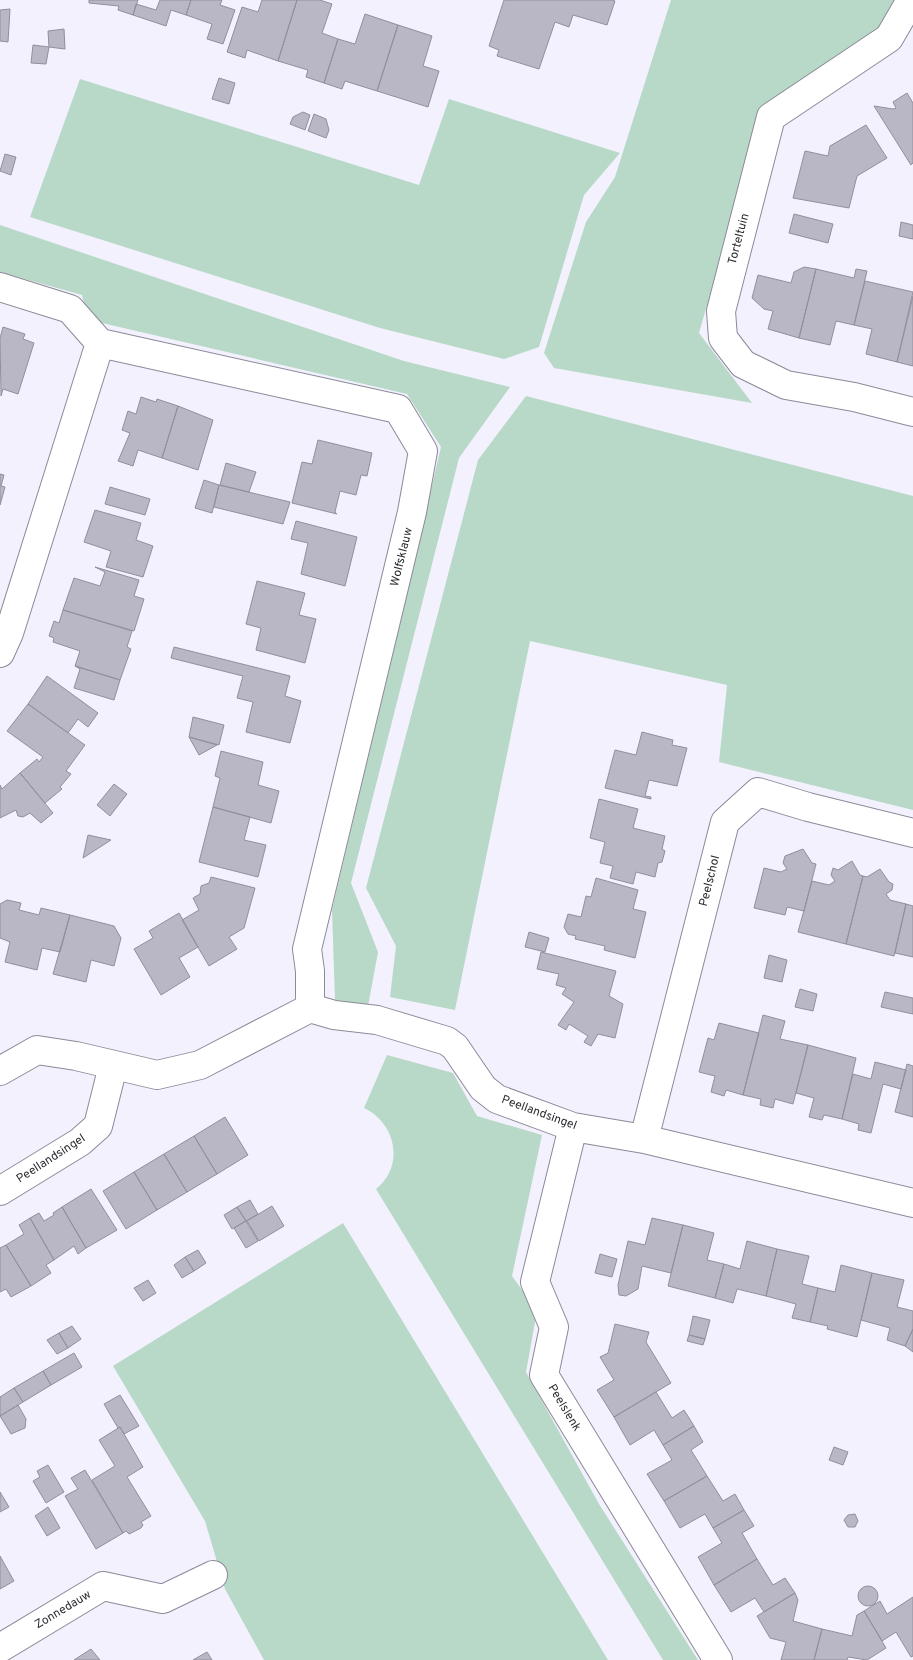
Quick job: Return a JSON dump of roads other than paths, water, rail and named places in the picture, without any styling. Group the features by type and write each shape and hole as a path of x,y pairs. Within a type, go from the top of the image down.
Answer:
{"street":[{"name":"Torteltuin","path":"911,0 889,38 771,117 721,311 723,338 742,364 786,385 854,397 913,412"},
{"path":"0,287 70,309 100,343 9,633 0,653"},
{"name":"Wolfsklauw","path":"100,343 398,409 423,451 412,512 307,949 310,971 310,1008"},
{"name":"Peelschol","path":"644,1139 725,822 758,792 808,808 913,833"},
{"path":"0,1071 37,1050 76,1056 157,1075 200,1065 310,1008"},
{"name":"Peellandsingel","path":"310,1008 334,1015 377,1020 447,1041 455,1047 483,1088 497,1099 573,1127 644,1139 913,1203"},
{"name":"Peellandsingel","path":"0,1191 80,1142 98,1126 113,1066"},
{"name":"Peelslenk","path":"573,1127 535,1282 554,1327 544,1375 718,1660"},
{"name":"Zonnedauw","path":"0,1648 103,1586 163,1599 213,1575"}]}
